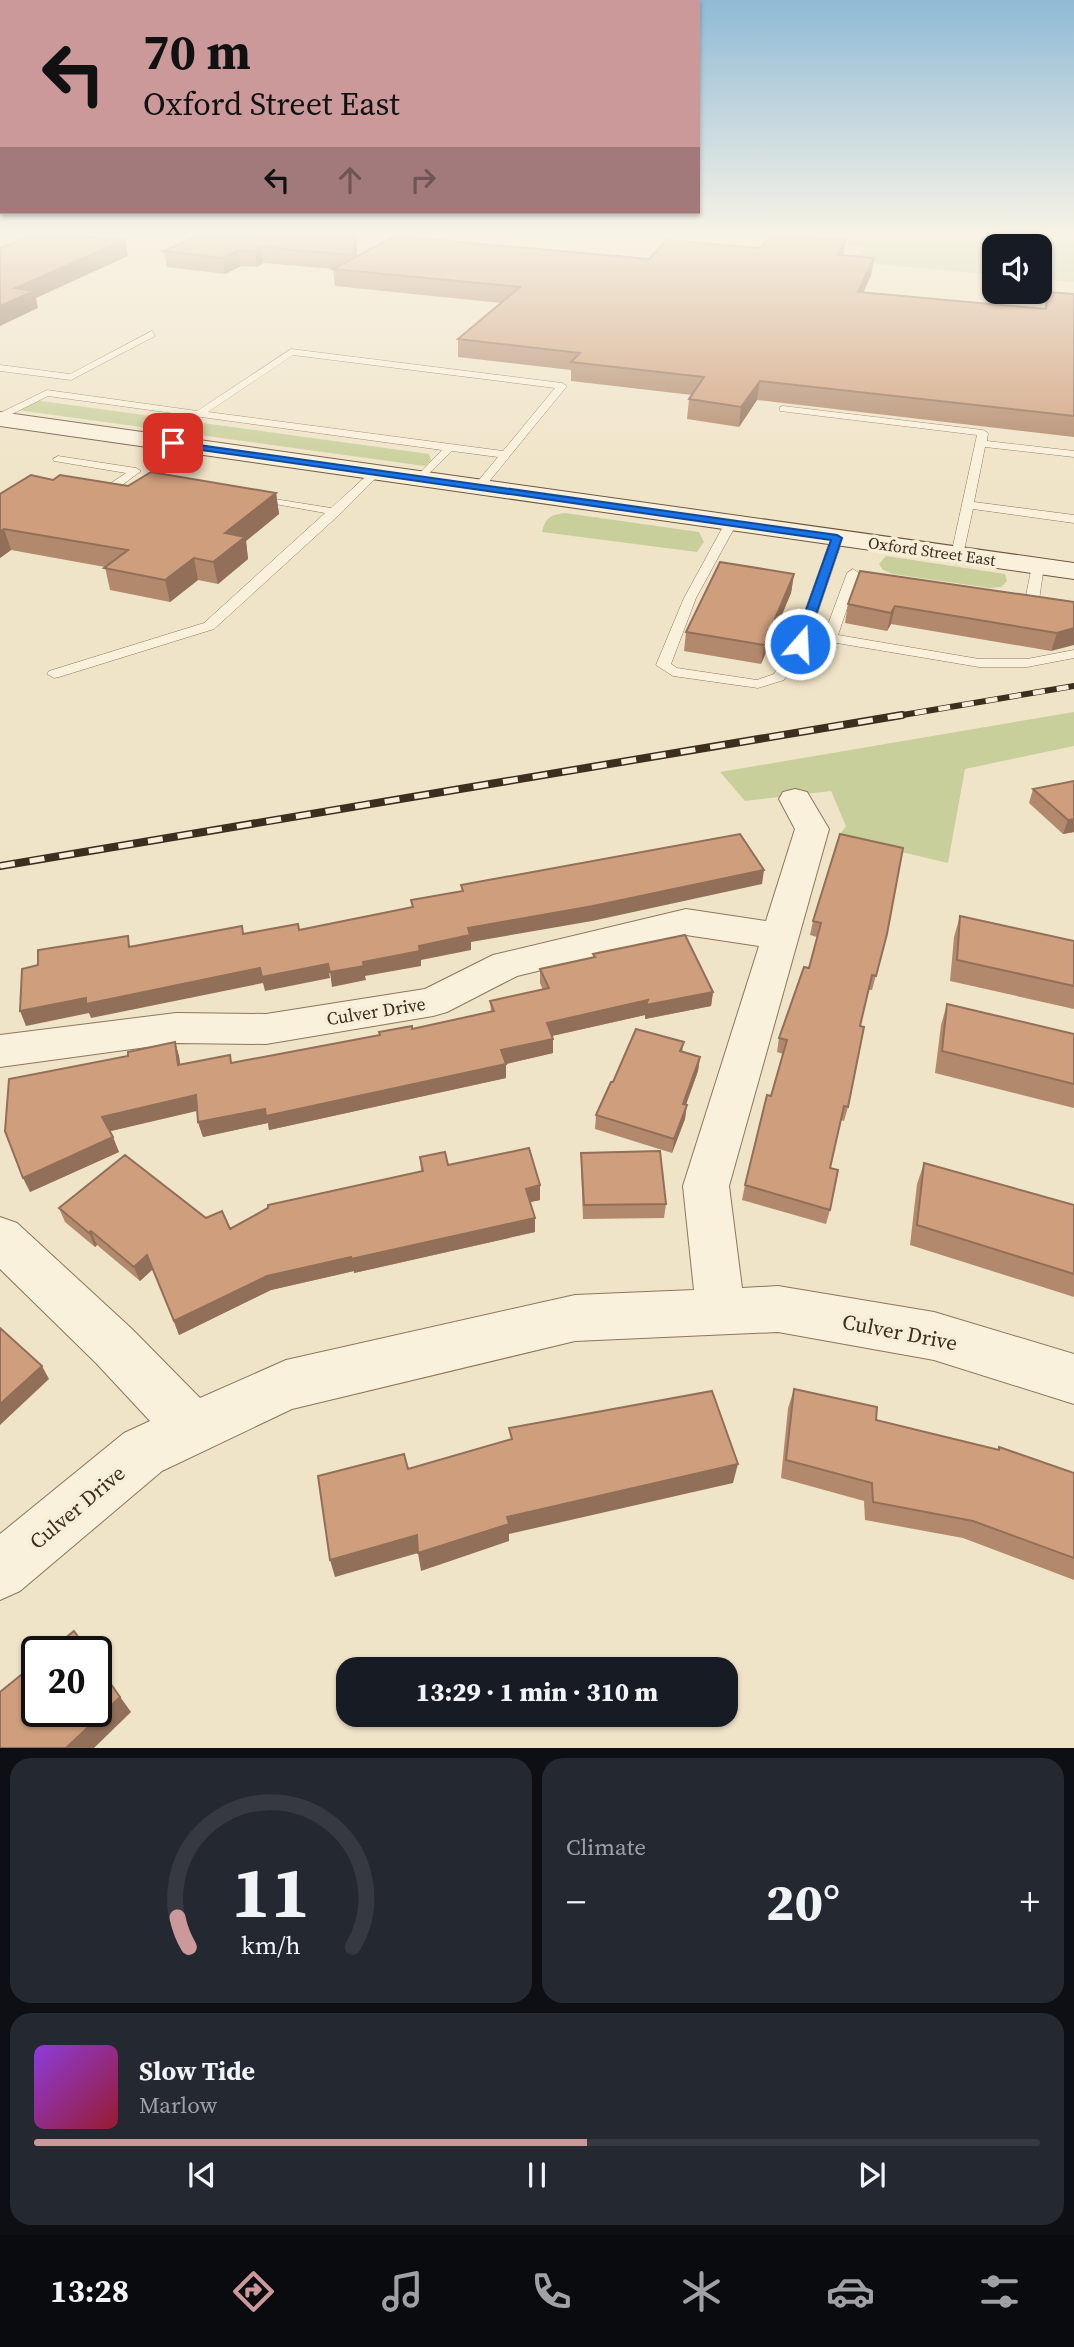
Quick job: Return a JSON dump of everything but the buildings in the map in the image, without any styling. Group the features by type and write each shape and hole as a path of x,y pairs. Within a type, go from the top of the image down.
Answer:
{"main road":[{"name":"Oxford Street East","path":"0,418 1074,571"}],"street":[{"path":"721,1312 706,1186 812,829 795,799"},
{"name":"Culver Drive","path":"0,1051 176,1028 266,1029 433,1002 506,965 686,922 780,936"},
{"path":"0,1238 114,1346 193,1429"},
{"name":"Culver Drive","path":"0,1571 143,1452 286,1385 575,1318 778,1309 934,1336 1074,1379"}],"lane":[{"path":"0,368 71,377 152,334"},
{"path":"199,414 291,352 562,386 479,487"},
{"path":"0,418 47,393 505,456"},
{"path":"783,409 983,433 957,555"},
{"path":"981,443 1074,454"},
{"path":"421,479 449,448"},
{"path":"58,459 136,471 110,489 84,485"},
{"path":"54,674 209,626 377,472"},
{"path":"250,496 336,512"},
{"path":"968,505 1074,519"},
{"path":"731,523 690,598 663,665 673,672 758,684 779,677 800,644 837,538"},
{"path":"1031,600 1038,566"},
{"path":"826,569 860,574 830,638 979,663 1027,663 1074,654"}],"green space":[{"path":"34,400 429,454 431,460 425,466 17,410"},
{"path":"565,513 699,532 704,542 697,552 542,532 549,518"},
{"path":"886,556 1005,574 1007,581 1001,587 990,588 893,574 883,570 879,564"},
{"path":"1074,712 1074,746 965,769 948,863 838,837 846,826 831,791 745,801 720,772"}],"railway":[{"path":"891,717 1074,686"},
{"path":"0,866 902,715"}],"route":[{"path":"173,443 837,538 800,644"}]}
